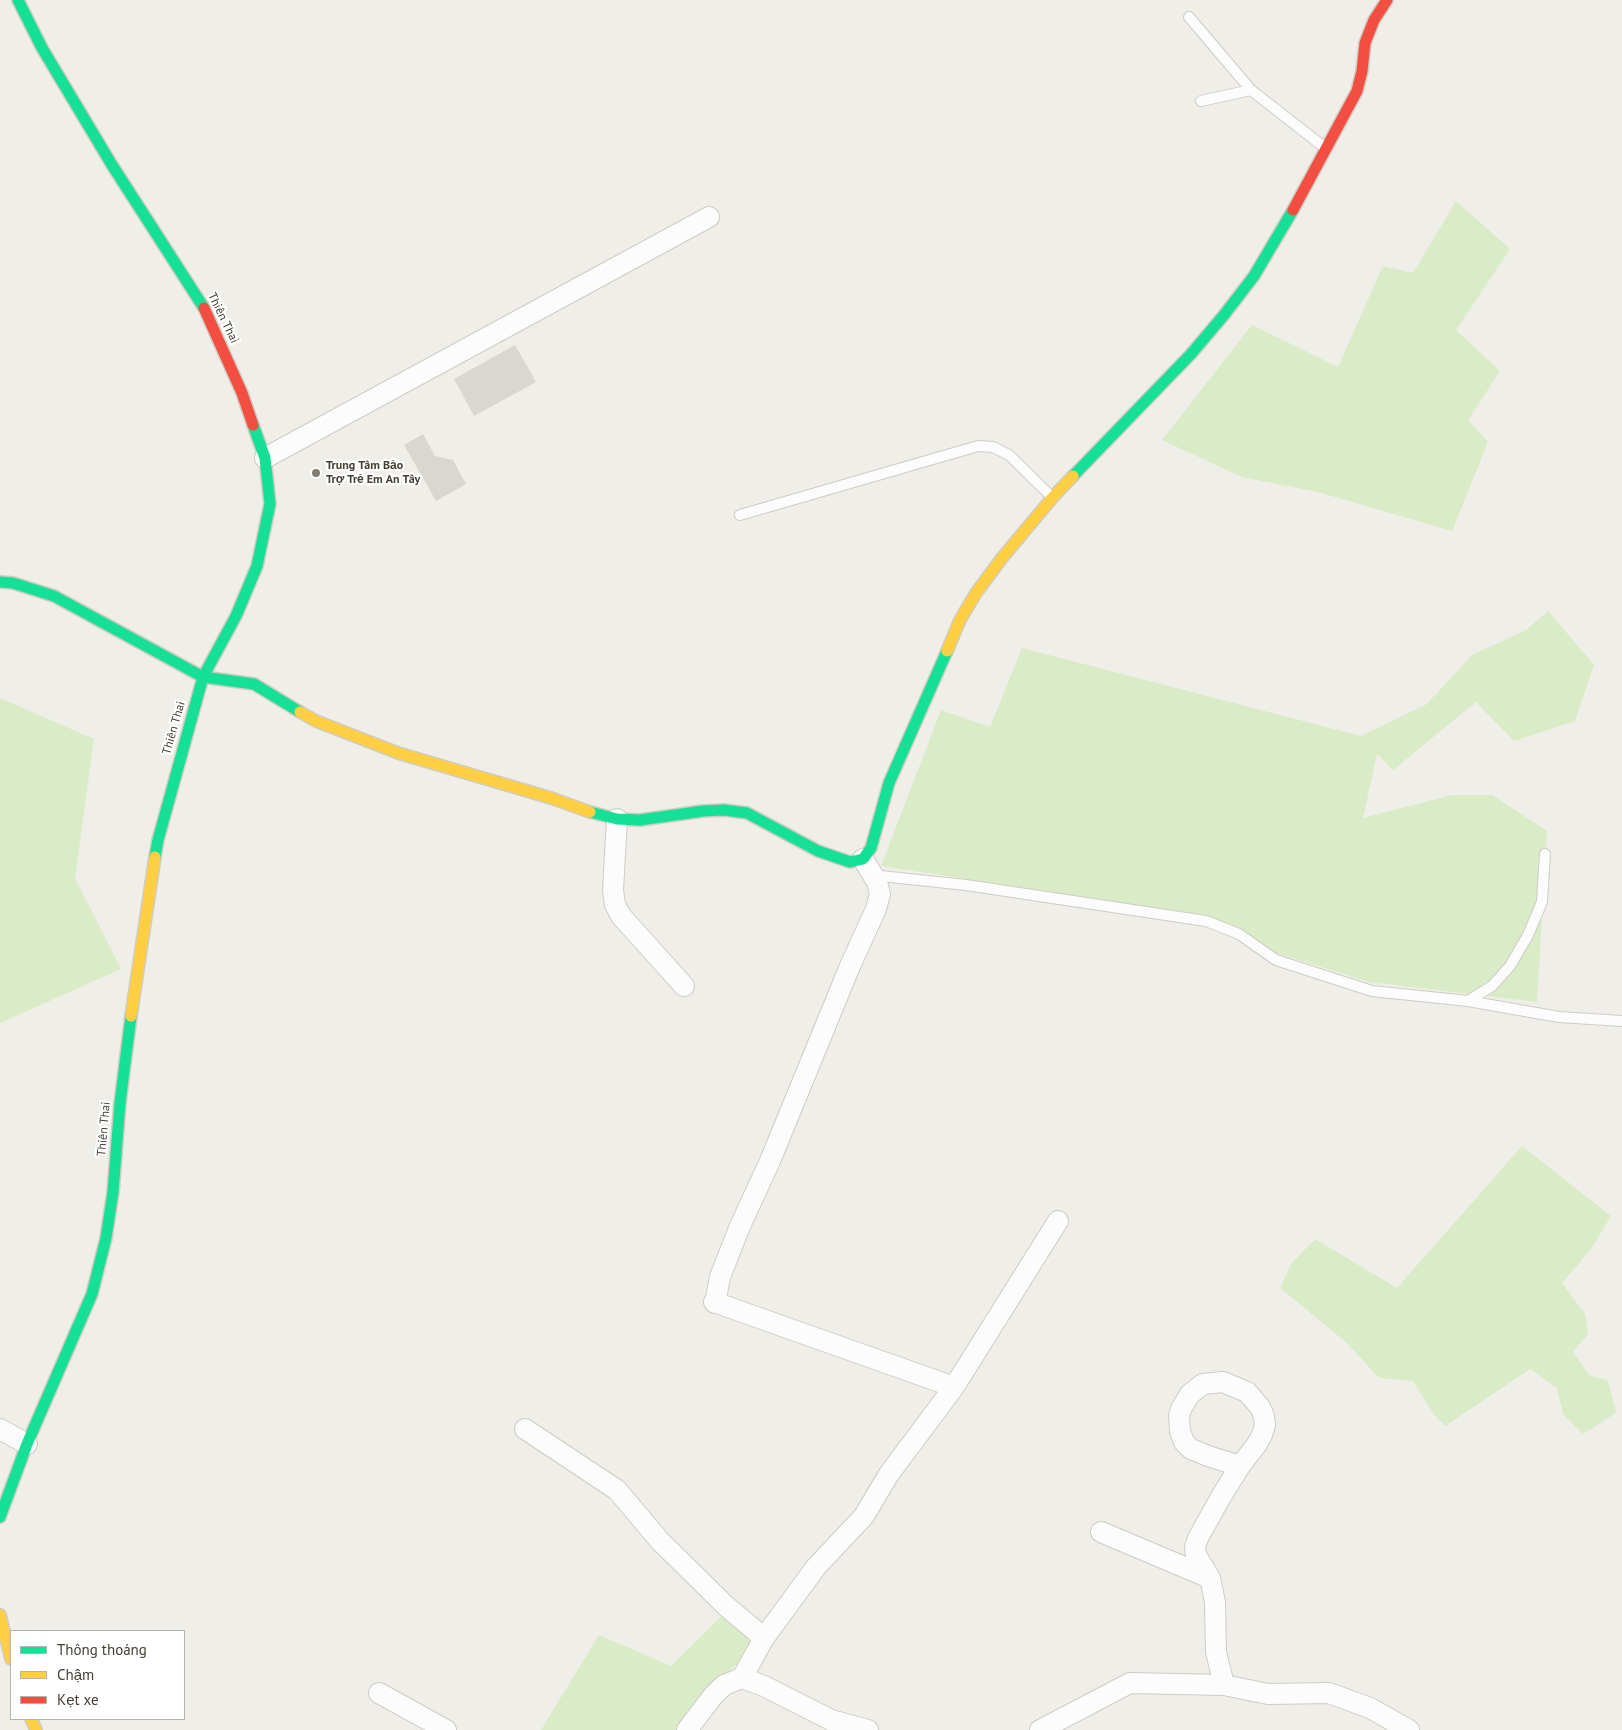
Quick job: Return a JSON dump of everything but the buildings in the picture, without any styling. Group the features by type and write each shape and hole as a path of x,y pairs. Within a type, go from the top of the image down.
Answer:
{"street":[{"name":"Thiên Thai","path":"0,1517 27,1444 92,1294 106,1238 113,1192 121,1094 138,966 158,840 203,677 236,616 257,566 270,504 265,458 242,393 203,305 112,166 42,48 18,0"},
{"path":"954,1387 714,1302 720,1277 850,966 876,909 880,894 877,882 868,865 889,783 960,620 976,593 1002,558 1053,497 1190,354 1241,294 1279,236 1357,91 1362,71 1365,43 1374,20 1387,0"},
{"path":"265,458 709,217"},
{"path":"0,582 13,583 54,596 203,677 254,684 316,721 356,738 398,752 551,798 598,815 617,819 640,820 702,811 724,810 747,813 818,851 850,862 868,865"},
{"path":"617,819 614,890 616,905 621,916 684,986"},
{"path":"686,1730 724,1685 742,1678 764,1638 816,1567 864,1516 889,1474 954,1387 1058,1221"},
{"path":"1224,1685 1216,1652 1215,1602 1210,1578 1196,1555 1196,1547 1198,1538 1222,1495 1262,1435 1265,1425 1264,1416 1254,1399 1247,1392 1223,1382 1203,1384 1190,1394 1181,1409 1179,1416 1180,1431 1184,1442 1191,1449 1240,1466"},
{"path":"0,1429 27,1444"},
{"path":"525,1429 617,1490 660,1541 726,1606 764,1638"},
{"path":"1101,1532 1210,1578"},
{"path":"0,1615 10,1655"},
{"path":"742,1678 764,1686 831,1720 868,1730"},
{"path":"1040,1730 1130,1683 1224,1685 1268,1694 1329,1693 1370,1708 1409,1730"},
{"path":"379,1693 446,1730"}],"lane":[{"path":"1189,18 1251,90 1327,149"},
{"path":"1201,101 1251,90"},
{"path":"740,515 978,446 992,446 1010,455 1053,497"},
{"path":"1468,1001 1492,986 1510,966 1528,935 1542,902 1545,854"},
{"path":"868,865 881,876 966,885 1206,921 1239,934 1276,960 1372,991 1468,1001 1559,1017 1622,1021"}],"green space":[{"path":"1456,201 1510,249 1456,330 1500,371 1468,420 1488,442 1452,531 1318,492 1242,477 1162,440 1252,325 1338,367 1383,266 1413,273"},
{"path":"1548,611 1594,665 1575,721 1514,741 1476,702 1393,770 1377,754 1363,818 1452,795 1492,795 1547,831 1537,1002 1369,982 1267,950 1203,915 881,866 941,710 990,727 1022,648 1361,736 1427,704 1472,655 1526,630"},
{"path":"0,698 94,739 75,878 121,969 0,1023"},
{"path":"1522,1146 1611,1216 1591,1249 1562,1283 1585,1314 1588,1334 1573,1352 1590,1376 1608,1380 1616,1413 1583,1434 1563,1414 1557,1388 1530,1369 1445,1426 1433,1413 1413,1381 1379,1378 1347,1343 1280,1288 1291,1264 1315,1239 1397,1288"},
{"path":"726,1612 772,1642 756,1670 735,1665 682,1730 541,1730 599,1635 671,1666"}],"traffic: fast":[{"path":"18,0 42,48 112,165 204,308"},
{"path":"1073,476 1191,354 1224,315 1254,276 1293,210"},
{"path":"155,857 203,677 236,616 257,566 270,504 265,458 253,425"},
{"path":"0,582 13,583 54,596 203,677 254,684 300,712"},
{"path":"590,812 617,819 640,820 703,811 724,810 747,813 818,851 850,862 863,859 871,848 889,783 947,651"},
{"path":"0,1517 27,1444 92,1294 106,1238 113,1192 120,1103 131,1016"}],"traffic: slow":[{"path":"947,651 960,620 976,593 1002,558 1073,476"},
{"path":"300,712 316,721 398,753 551,798 590,812"},
{"path":"131,1016 155,857"},
{"path":"0,1615 10,1655"},
{"path":"31,1720 36,1730"}],"traffic: jam":[{"path":"1293,210 1357,91 1362,71 1365,43 1374,20 1387,0"},
{"path":"204,308 242,393 253,425"}],"place":[{"name":"Trung Tâm Bảo Trợ Trẻ Em An Tây","path":"316,473"}]}
